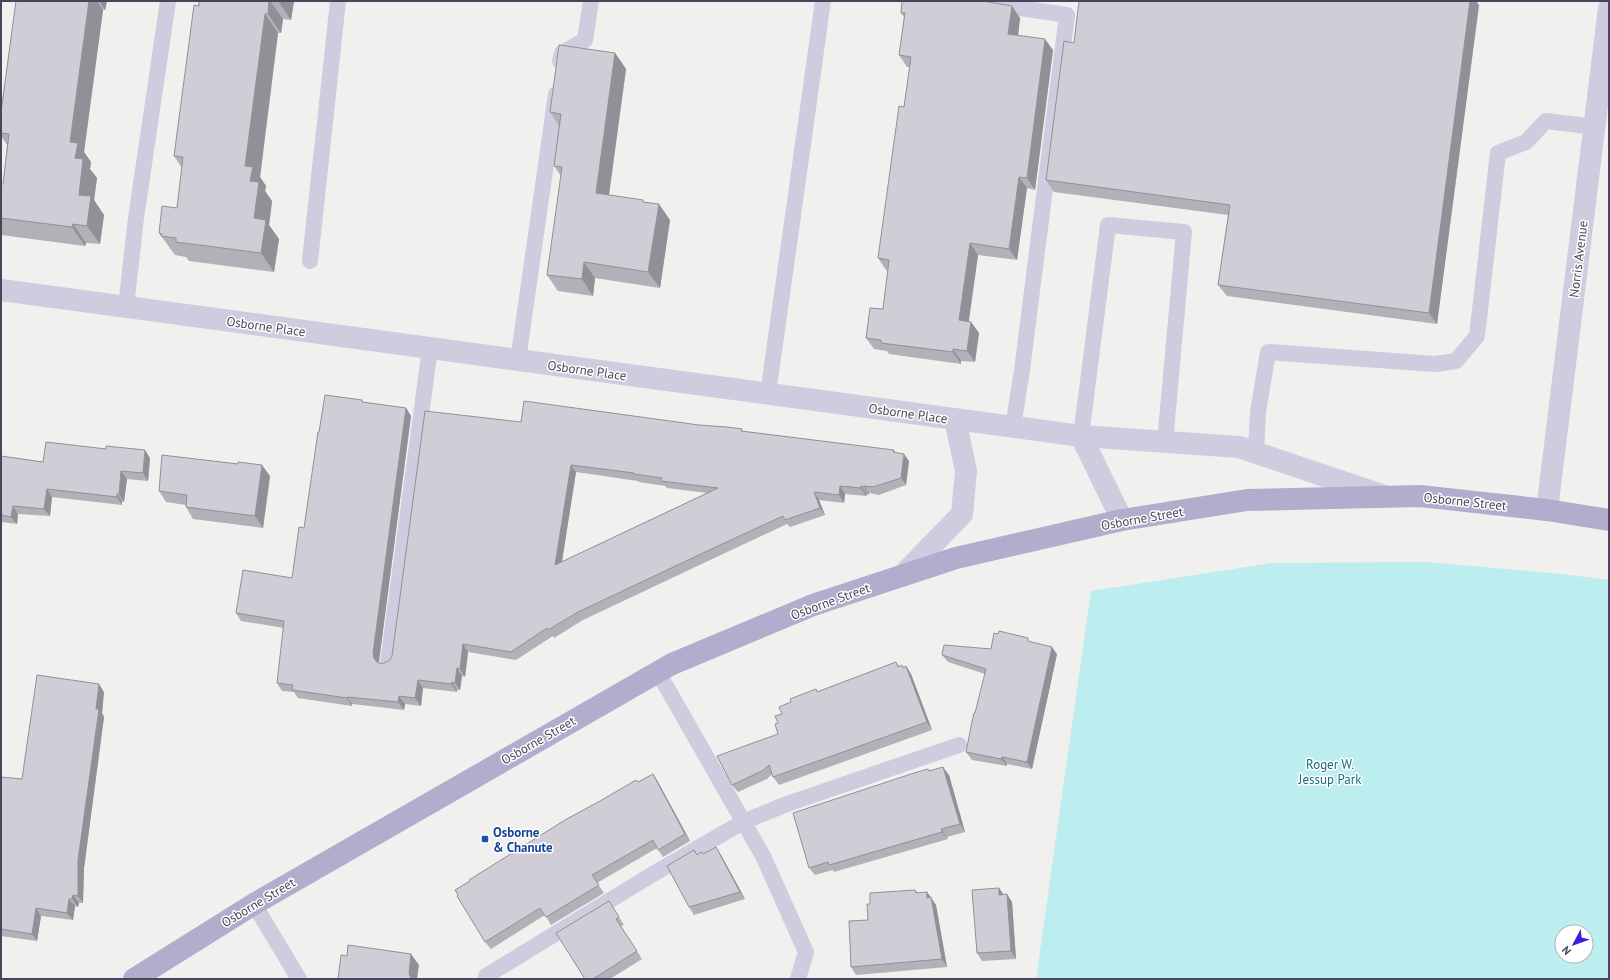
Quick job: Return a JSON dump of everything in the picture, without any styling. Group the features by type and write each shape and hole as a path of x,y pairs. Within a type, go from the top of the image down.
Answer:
{"main road":[{"name":"Osborne Street","path":"134,979 254,904 672,664 813,605 956,558 1122,520 1247,500 1420,496 1547,510 1609,520"}],"street":[{"name":"Norris Avenue","path":"1547,510 1609,8"},
{"name":"Osborne Place","path":"1,290 1081,436 1239,447 1388,497"},
{"path":"902,576 962,514 966,471 955,420"},
{"path":"1081,436 1122,520"}],"lane":[{"path":"126,307 136,218 168,1"},
{"path":"310,261 338,1"},
{"path":"518,360 562,53 584,40 591,1"},
{"path":"768,394 823,1"},
{"path":"974,1 1067,15 1022,370 1013,427"},
{"path":"1256,453 1258,412 1268,352 1435,364 1456,361 1477,336 1498,154 1526,142 1546,121 1594,127"},
{"path":"1081,436 1108,225 1184,232 1166,442"},
{"path":"388,662 430,348"},
{"path":"658,672 763,856 806,952 800,979"},
{"path":"486,976 653,874 743,822 787,804 959,745"},
{"path":"254,904 299,979"}],"green space":[{"name":"Roger W. Jessup Park","path":"1426,562 1562,574 1609,580 1609,979 1036,979 1091,591 1272,563"}],"building":[{"path":"16,1 89,1 70,142 78,143 75,158 83,159 79,195 91,196 87,226 73,224 72,227 1,218 1,184 3,184 9,134 1,133 1,112"},
{"path":"199,1 269,1 268,14 265,14 245,166 253,167 250,181 259,182 254,218 266,220 261,253 176,242 176,238 161,236 162,234 159,233 162,206 177,208 183,157 174,156 194,5 199,6"},
{"path":"902,1 983,1 1012,6 1008,34 1045,39 1027,178 1019,177 1009,249 970,243 959,320 971,322 967,351 953,349 953,352 881,343 881,340 866,338 870,308 883,309 889,260 878,258 899,106 904,107 911,57 899,55 905,13 901,13"},
{"path":"1079,1 1470,1 1429,313 1218,285 1230,205 1046,180 1064,41 1074,43"},
{"path":"559,45 615,53 596,193 659,204 648,272 584,262 582,279 547,275 562,167 554,166 561,114 550,112"},
{"path":"325,395 406,408 373,653 377,662 382,664 390,660 392,656 425,411 521,422 524,401 699,425 742,429 741,431 894,450 893,452 904,454 901,478 873,487 861,486 861,488 840,486 839,495 814,492 820,508 785,520 783,516 720,545 578,612 548,630 547,628 511,652 463,644 460,669 457,668 455,683 452,682 451,684 418,680 415,698 399,696 398,702 347,698 292,690 293,685 277,683 284,621 236,613 243,570 292,578 299,527 304,528","holes":["571,465 662,478 661,481 718,488 555,565"]},
{"path":"46,442 106,449 106,446 145,450 143,473 121,471 119,494 117,494 117,497 47,489 44,509 13,506 11,517 1,515 1,456 43,462"},
{"path":"162,455 238,464 238,462 262,465 255,516 186,507 187,495 159,491"},
{"path":"999,631 1028,638 1028,641 1052,647 1027,762 1002,757 1001,759 966,752 974,713 986,669 942,655 944,645 991,649 994,633 998,634"},
{"path":"896,662 898,667 902,665 903,668 906,666 927,722 773,777 769,765 762,771 732,785 717,756 778,734 775,724 778,723 775,716 782,714 779,707 791,702 790,699 816,689 817,692"},
{"path":"37,675 99,684 96,709 99,709 78,860 78,896 73,895 72,899 69,899 67,913 36,908 32,934 1,929 1,777 22,779"},
{"path":"943,767 960,824 941,829 942,832 829,865 828,862 809,868 793,813 914,773"},
{"path":"653,774 685,834 658,850 653,840 592,875 599,885 546,917 540,908 485,942 457,896 458,895 455,890 565,820 636,780 638,782"},
{"path":"716,847 740,892 689,907 667,866 694,850 697,855 701,852 703,854"},
{"path":"999,888 999,895 1007,894 1011,951 977,953 972,890"},
{"path":"915,890 916,893 927,892 927,898 931,897 942,959 851,967 849,921 868,920 867,904 870,904 870,893"},
{"path":"609,901 619,917 616,919 637,951 593,979 585,979 556,933"},
{"path":"348,945 411,954 409,974 411,979 338,979 341,955 347,956"}],"place":[{"name":"Osborne & Chanute","path":"485,839"}]}
